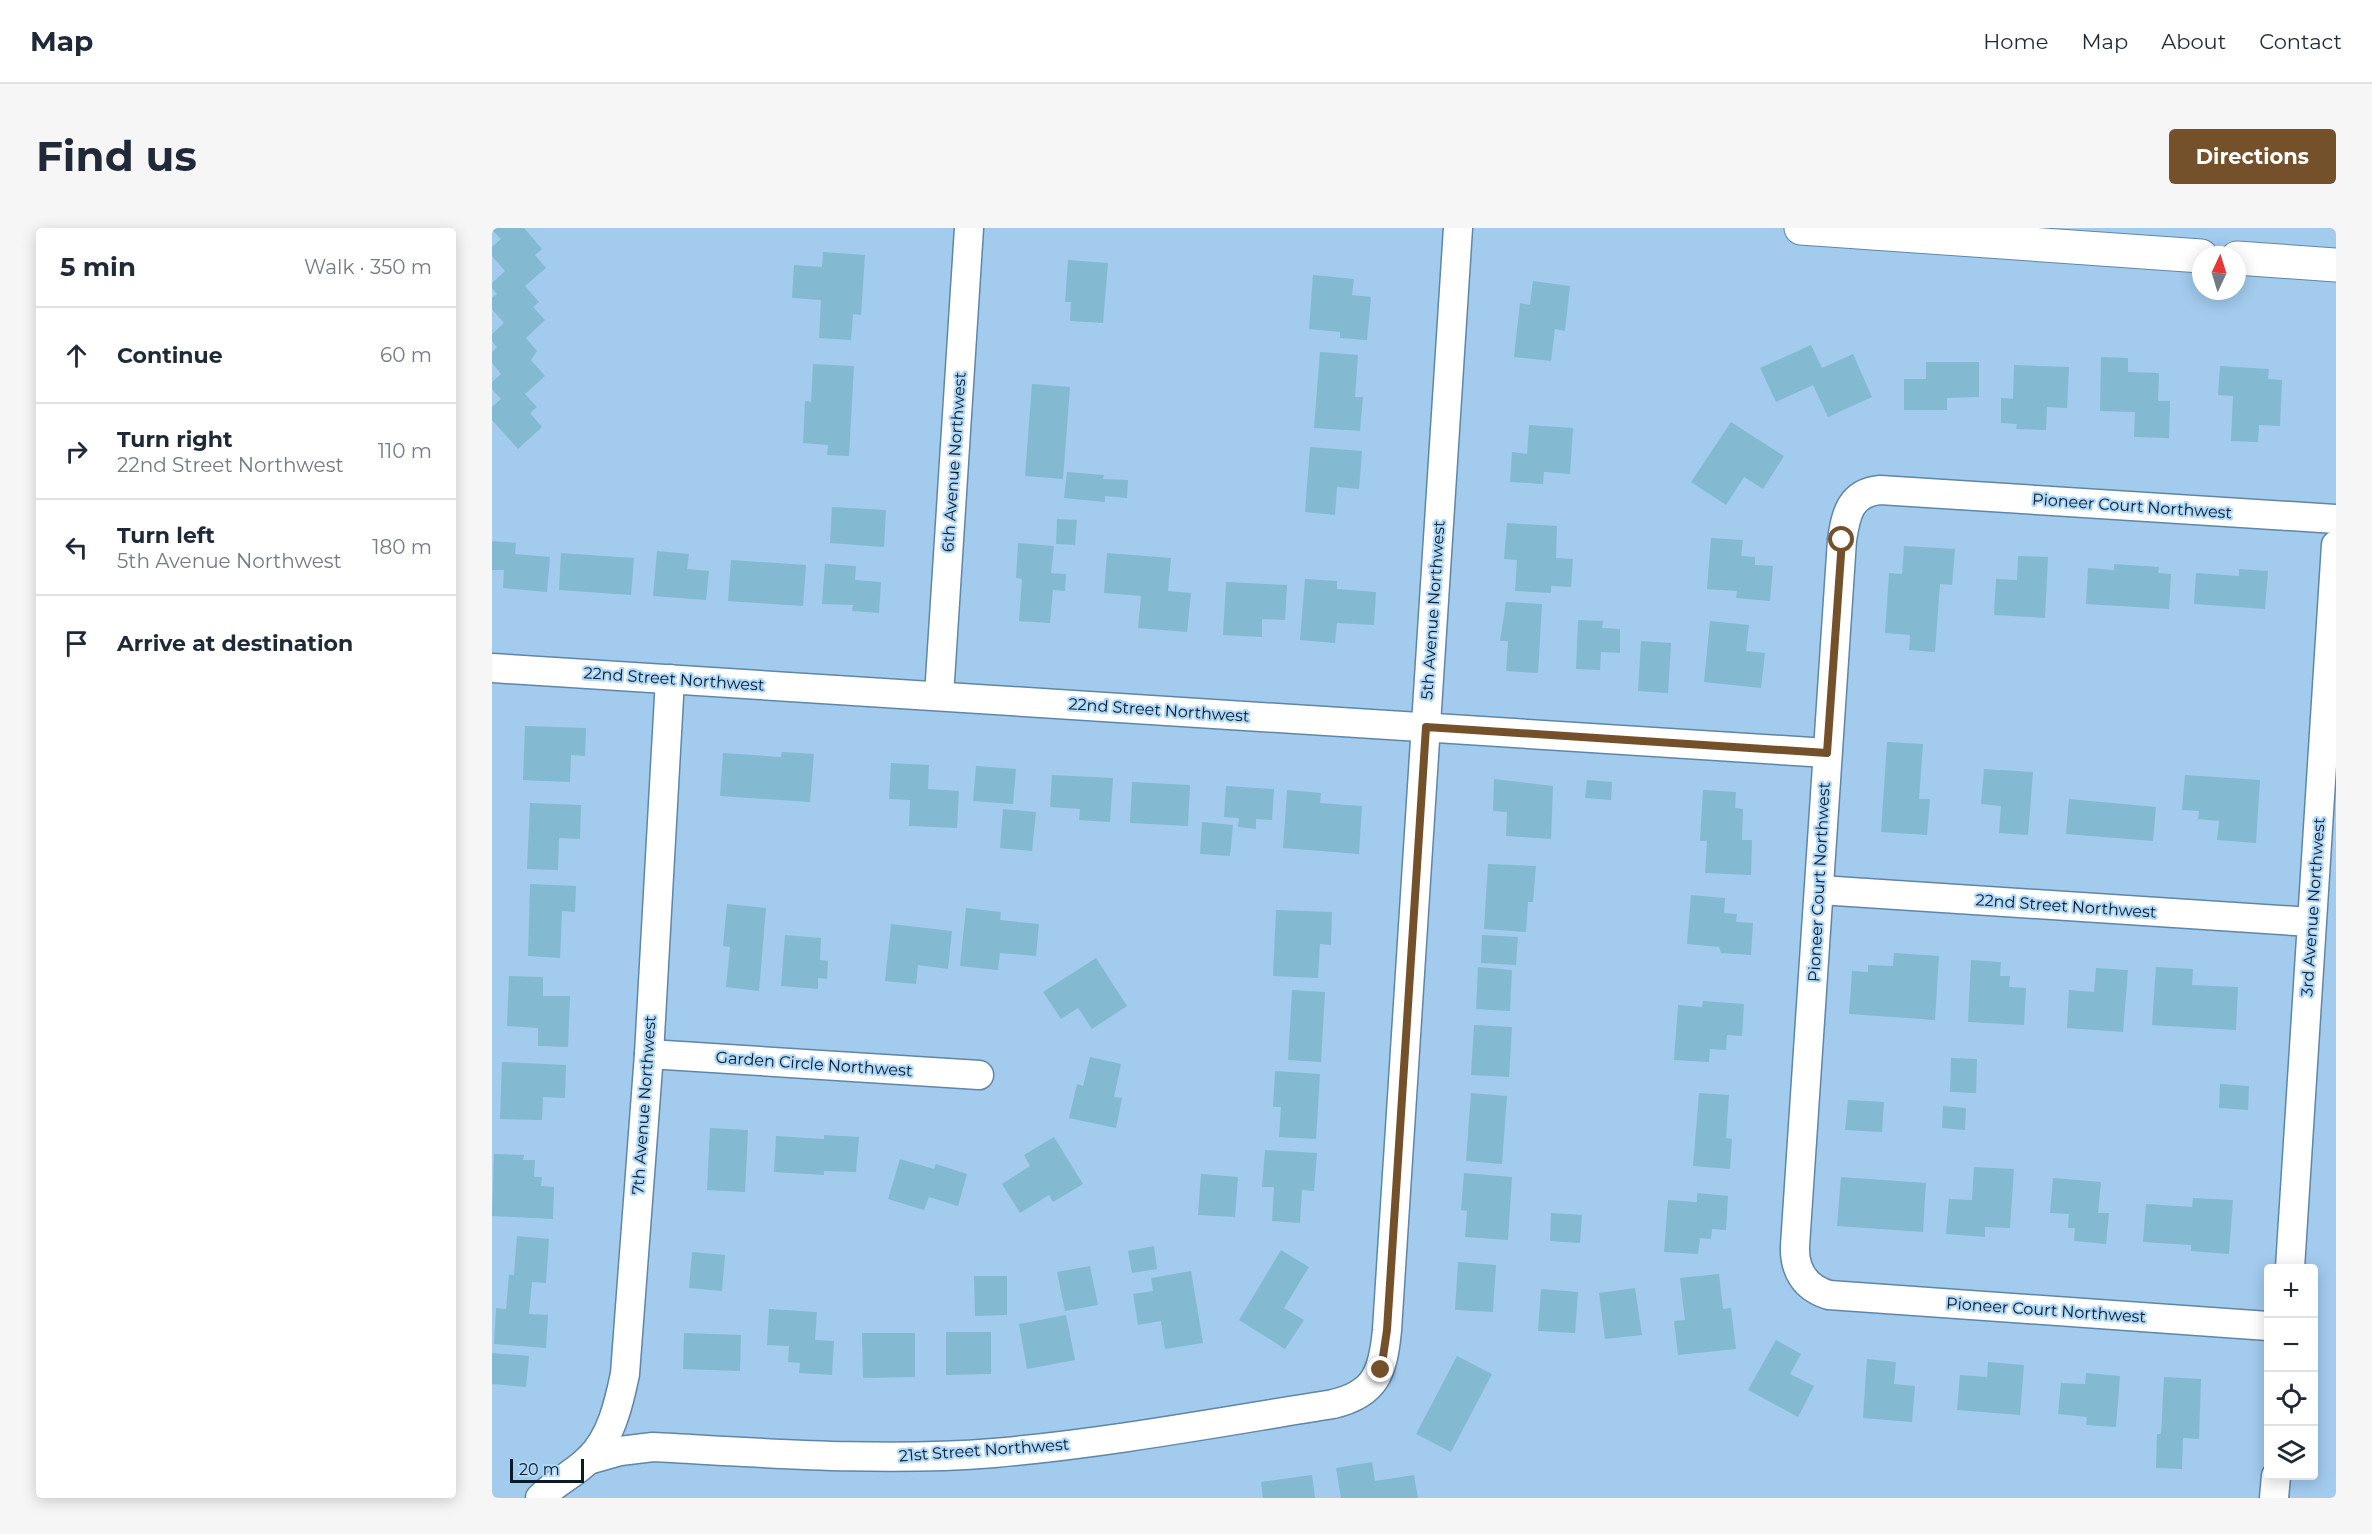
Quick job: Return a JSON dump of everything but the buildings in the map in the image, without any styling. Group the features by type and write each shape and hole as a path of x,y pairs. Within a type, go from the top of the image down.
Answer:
{"street":[{"name":"6th Avenue Northwest","path":"939,696 969,228"},
{"name":"5th Avenue Northwest","path":"1372,1385 1381,1370 1387,1330 1458,228"},
{"path":"1801,228 2192,255"},
{"path":"2246,259 2336,265"},
{"name":"Pioneer Court Northwest","path":"2264,1326 1842,1296 1819,1292 1804,1280 1796,1264 1795,1246 1842,540 1847,512 1859,496 1873,491 1888,490 2336,519"},
{"name":"3rd Avenue Northwest","path":"2290,1264 2336,545"},
{"name":"22nd Street Northwest","path":"492,668 1827,753"},
{"name":"7th Avenue Northwest","path":"540,1498 588,1460 601,1443 610,1425 624,1374 649,1054 669,679"},
{"name":"22nd Street Northwest","path":"1820,890 2311,922"},
{"name":"Garden Circle Northwest","path":"649,1054 979,1075"},
{"name":"21st Street Northwest","path":"588,1460 620,1451 653,1448 898,1457 994,1453 1074,1444 1333,1404 1350,1400 1372,1385"},
{"path":"2274,1498 2276,1480"}],"route":[{"path":"1381,1370 1386,1348 1426,727 1827,753 1842,540"}]}
